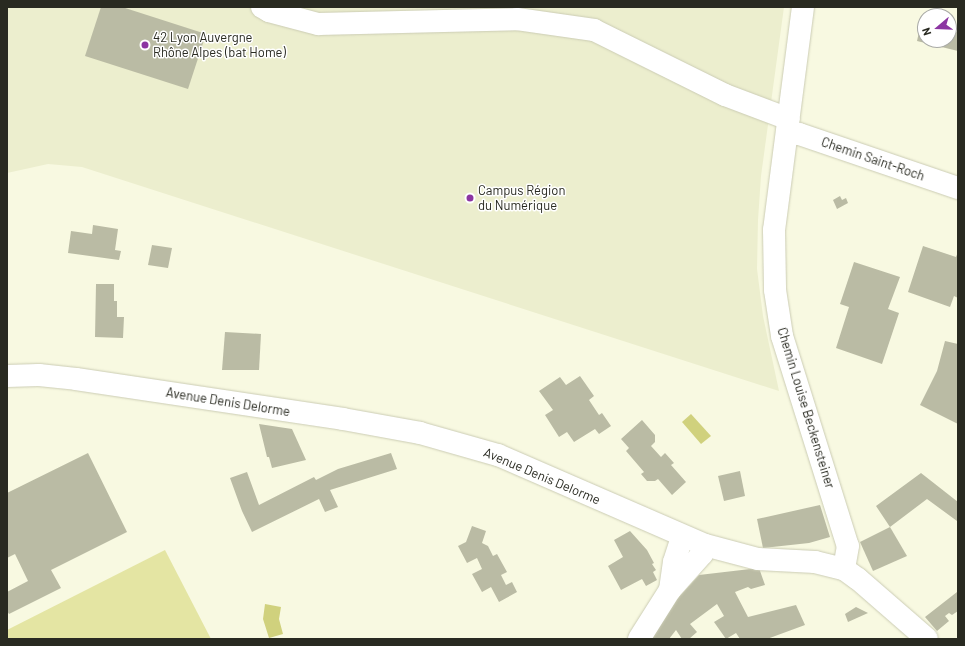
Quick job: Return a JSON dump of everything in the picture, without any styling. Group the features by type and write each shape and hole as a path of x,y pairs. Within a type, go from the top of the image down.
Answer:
{"street":[{"name":"Chemin Saint-Roch","path":"262,7 269,11 318,24 517,19 594,30 725,94 788,126 799,134 958,188"},
{"name":"Chemin Louise Beckensteiner","path":"803,7 774,230 776,296 784,343 848,546 844,569"},
{"name":"Avenue Denis Delorme","path":"7,376 39,375 76,379 327,417 420,433 498,455 705,545 758,559 815,562 844,569 858,579 927,639"},
{"path":"670,590 674,562 682,536"},
{"path":"639,639 670,590 702,554 705,545"}],"shaded area":[{"name":"Campus Région du Numérique","path":"7,7 784,7 761,176 757,269 763,316 779,391 82,167 48,164 7,173"},
{"path":"691,414 711,436 701,444 682,422"},
{"path":"265,604 281,607 279,619 283,634 269,638 263,619"}],"green space":[{"path":"165,550 211,639 7,639 7,630"}],"building":[{"name":"42 Lyon Auvergne Rhône Alpes (bat Home)","path":"101,7 122,7 206,34 188,89 85,56"},
{"path":"957,32 958,32 958,51 946,48 957,48"},
{"path":"840,196 842,200 846,198 848,203 837,209 833,200"},
{"path":"93,225 118,229 115,250 121,251 119,260 68,253 71,231 92,234"},
{"path":"152,245 172,248 168,268 148,265"},
{"path":"923,246 956,257 958,252 958,298 954,296 950,307 908,292"},
{"path":"854,262 900,277 888,309 899,313 882,364 836,348 849,307 840,304"},
{"path":"96,284 114,284 114,301 117,301 117,317 124,317 123,338 95,337"},
{"path":"225,332 261,334 259,370 222,370"},
{"path":"945,341 958,344 958,424 920,405 937,371"},
{"path":"580,376 594,396 589,400 599,415 602,413 611,426 599,434 595,429 574,442 567,432 559,437 545,415 553,410 539,391 560,377 566,385"},
{"path":"642,420 655,435 655,442 651,446 661,457 665,453 674,463 671,465 686,482 672,495 658,479 655,481 647,481 641,474 644,472 626,451 629,448 621,439"},
{"path":"259,424 292,429 306,460 272,468 269,457 267,457"},
{"path":"88,453 127,532 51,570 61,588 9,614 7,611 7,592 28,581 15,554 7,558 7,493"},
{"path":"391,453 397,469 330,490 338,507 325,512 319,499 252,532 242,511 230,478 247,472 259,505 314,477 316,480 338,469"},
{"path":"740,471 745,496 724,501 718,476"},
{"path":"921,473 958,502 957,521 927,499 890,527 876,506"},
{"path":"820,505 830,537 809,543 763,548 757,519"},
{"path":"472,526 486,531 482,543 488,546 493,556 497,554 507,572 501,575 506,585 512,582 517,592 499,602 491,587 482,592 472,574 482,569 477,558 467,563 458,546 466,542"},
{"path":"890,527 907,556 873,571 860,542"},
{"path":"630,531 647,550 654,563 652,564 656,570 653,572 657,580 646,586 642,579 621,590 608,566 623,557 614,540"},
{"path":"759,568 765,585 751,589 748,587 735,592 748,617 796,605 805,625 767,639 740,639 736,633 726,639 714,622 724,616 717,604 690,624 697,632 689,639 682,639 676,630 669,639 649,639 678,598 699,575"},
{"path":"957,592 958,611 952,615 949,613 945,616 949,621 937,631 925,617"},
{"path":"856,607 868,613 848,622 845,614"}],"place":[{"name":"42 Lyon Auvergne Rhône Alpes (bat Home)","path":"145,45"},
{"name":"Campus Région du Numérique","path":"470,198"}]}
